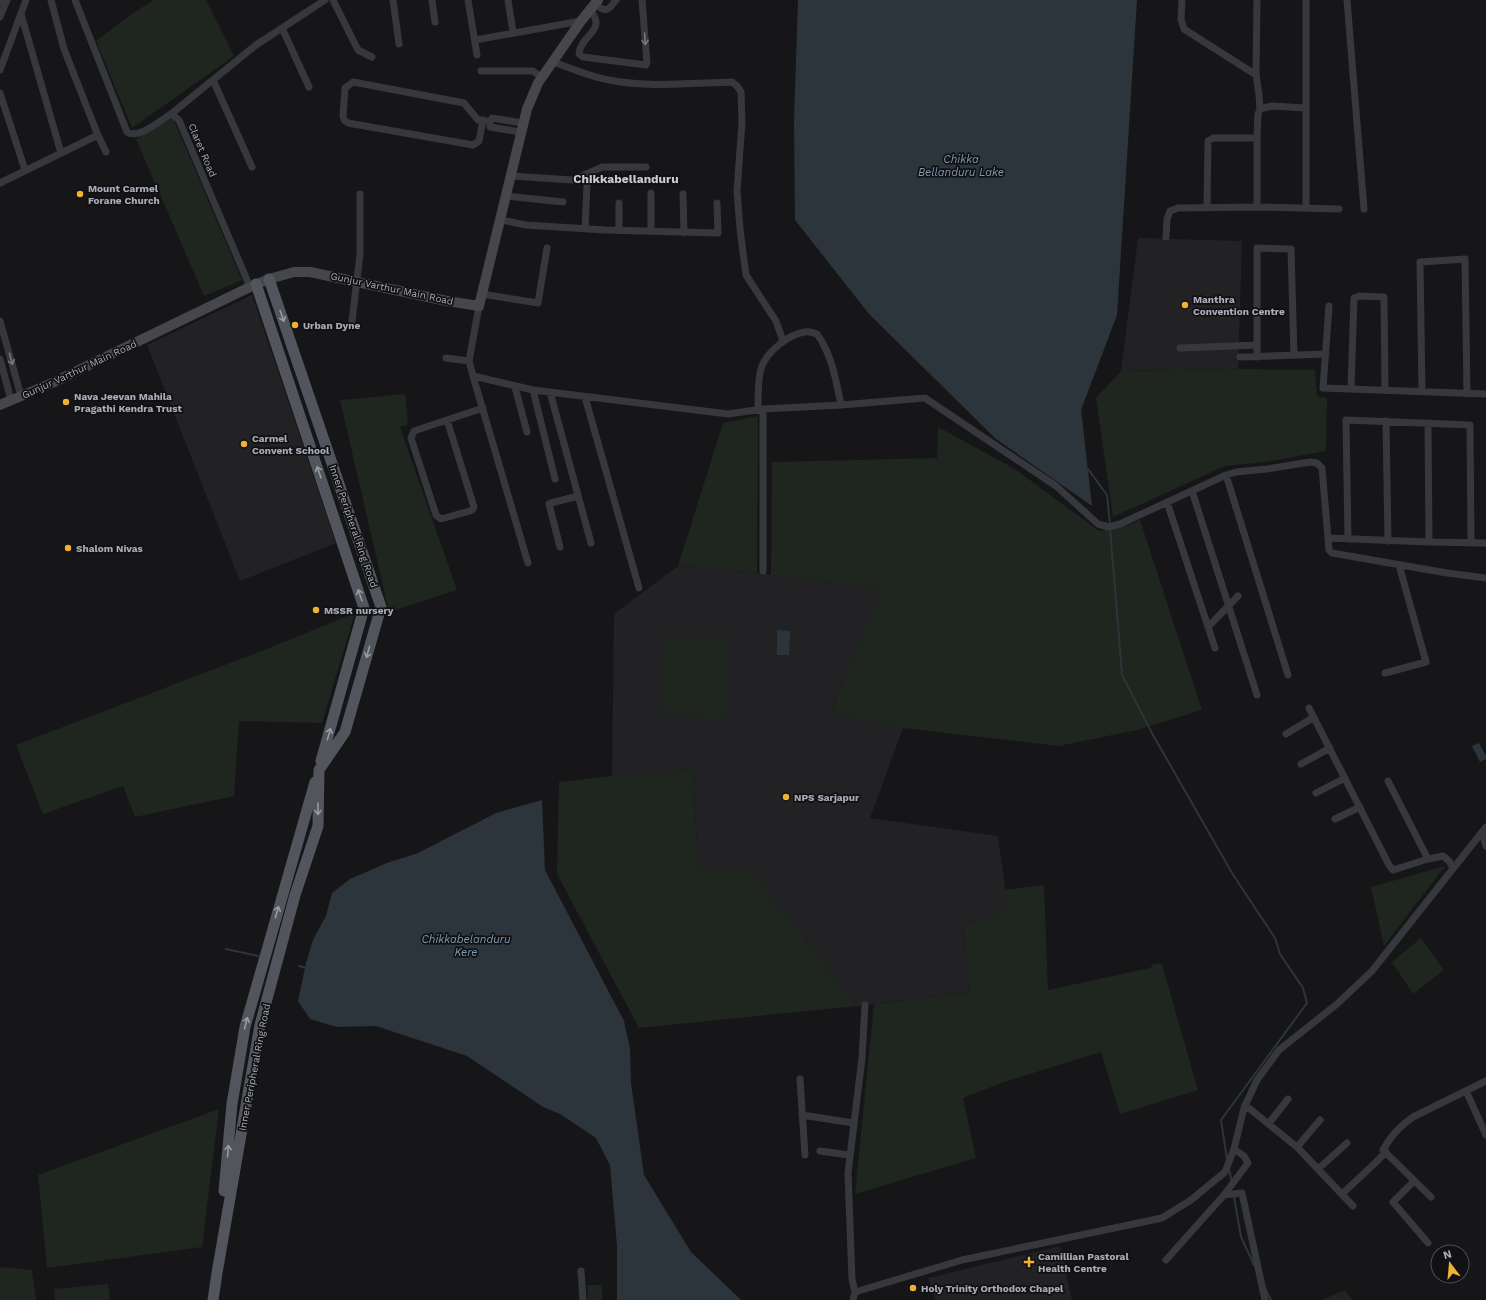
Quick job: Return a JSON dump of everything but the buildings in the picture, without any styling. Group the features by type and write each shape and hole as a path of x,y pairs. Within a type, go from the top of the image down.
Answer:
{"main road":[{"path":"479,306 527,109 542,78 581,21 594,5"},
{"name":"Gunjur Varthur Main Road","path":"0,405 134,344 253,286 269,279 294,272 310,272 447,301 479,306"},
{"name":"Inner Peripheral Ring Road","path":"207,1300 216,1273 260,1025 295,894 318,826 318,770 345,732 381,607 269,279"},
{"name":"Inner Peripheral Ring Road","path":"213,1300 232,1104 245,1027 364,608 253,286"}],"street":[{"path":"0,17 7,0"},
{"path":"0,70 26,0"},
{"path":"51,0 64,49 106,152"},
{"path":"75,0 127,132 131,134 140,133 171,114 256,45 325,0"},
{"path":"333,0 358,50 372,57"},
{"path":"393,0 399,44"},
{"path":"432,0 435,22"},
{"path":"468,0 477,55"},
{"path":"508,0 513,32"},
{"path":"594,5 602,10 606,10 609,9 616,0"},
{"path":"594,5 597,25 580,49 579,54 582,57 646,65 642,0"},
{"path":"1182,0 1181,19 1184,30 1256,75"},
{"path":"1257,0 1256,75 1260,109 1258,114 1257,138 1257,207"},
{"path":"1306,0 1306,208"},
{"path":"1348,0 1364,209"},
{"path":"21,14 61,153"},
{"path":"475,40 581,21"},
{"path":"282,28 309,87"},
{"path":"553,62 608,80 631,83 673,84 732,82 737,86 740,92 742,122 737,191 746,275 776,321 783,341"},
{"path":"481,71 533,71 542,78"},
{"path":"213,80 252,166"},
{"path":"486,121 479,141 473,145 348,123 344,120 343,116 345,88 353,82 464,103 478,120 486,121 490,127 522,128"},
{"path":"0,93 25,170"},
{"path":"1260,109 1272,106 1306,108"},
{"name":"Claret Road","path":"171,114 179,120 253,286"},
{"path":"0,183 96,136 97,133"},
{"path":"1207,207 1208,141 1213,138 1257,138"},
{"path":"511,176 573,180 602,167 646,168"},
{"path":"586,228 587,185"},
{"path":"651,193 651,230"},
{"path":"352,321 360,254 360,194"},
{"path":"683,194 684,233"},
{"path":"506,196 563,202"},
{"path":"619,203 619,230"},
{"path":"501,220 526,225 619,230 651,230 684,233 718,233 717,203"},
{"path":"1166,237 1167,219 1170,211 1178,208 1257,207 1339,209"},
{"path":"482,294 538,303 547,248"},
{"path":"1257,356 1257,248 1291,249 1294,355"},
{"path":"1422,392 1420,262 1465,260 1467,394"},
{"path":"1351,389 1354,298 1360,296 1384,297 1386,390"},
{"path":"479,306 469,361 528,563"},
{"path":"1329,306 1323,388 1486,394"},
{"path":"0,321 21,396"},
{"path":"763,571 760,409 761,367 766,358 783,341 795,334 806,331 817,334 826,345 835,375 841,406"},
{"path":"1180,348 1257,345"},
{"path":"1240,357 1326,354"},
{"path":"446,358 469,361"},
{"path":"0,359 11,400"},
{"path":"473,376 533,390 728,414 760,409 841,406 925,398 1056,486 1098,524 1109,527 1120,524 1226,475 1310,462 1317,463 1322,468 1329,550 1332,553 1486,578"},
{"path":"515,387 526,432"},
{"path":"533,390 555,479"},
{"path":"550,392 591,543"},
{"path":"585,396 639,588"},
{"path":"447,420 474,507 470,511 441,519 436,515 411,438 414,431 447,420 483,408"},
{"path":"1348,539 1346,420 1386,421 1470,425 1471,543"},
{"path":"1386,421 1388,541"},
{"path":"1428,423 1429,542"},
{"path":"1226,475 1288,675"},
{"path":"1192,491 1257,695"},
{"path":"560,547 549,504 578,496"},
{"path":"1167,502 1215,648"},
{"path":"1328,538 1486,543"},
{"path":"1385,673 1426,662 1399,565"},
{"path":"1208,627 1238,596"},
{"path":"1310,708 1389,865 1393,870 1443,856 1453,868"},
{"path":"1286,734 1314,717"},
{"path":"1301,764 1330,748"},
{"path":"1316,793 1345,778"},
{"path":"1388,781 1428,859"},
{"path":"1335,819 1360,807"},
{"path":"1484,830 1486,846"},
{"path":"855,1292 962,1260 1162,1218 1191,1200 1225,1172 1234,1149 1245,1105 1257,1080 1279,1050 1337,1004 1372,970 1484,830"},
{"path":"853,1300 855,1292 852,1279 848,1173 862,1058 865,1005"},
{"path":"800,1079 805,1155"},
{"path":"1431,1197 1383,1150 1387,1143 1404,1124 1413,1117 1486,1081"},
{"path":"1466,1091 1486,1135"},
{"path":"1269,1123 1288,1100"},
{"path":"1245,1105 1297,1147 1353,1206"},
{"path":"802,1115 853,1123"},
{"path":"1297,1147 1320,1120"},
{"path":"1318,1169 1347,1143"},
{"path":"1166,1260 1224,1196 1248,1163 1244,1156 1234,1149"},
{"path":"820,1151 849,1155"},
{"path":"1342,1194 1386,1152"},
{"path":"1414,1181 1394,1202 1428,1243"},
{"path":"1224,1196 1242,1193 1265,1300"},
{"path":"581,1271 583,1300"}],"shaded area":[{"path":"153,0 206,0 234,56 132,128 96,41"},
{"path":"173,118 242,280 204,296 136,139"},
{"name":"Manthra Convention Centre","path":"1138,238 1242,241 1238,369 1121,371"},
{"name":"Carmel Convent School","path":"252,295 336,543 240,581 147,345"},
{"path":"1238,369 1315,370 1317,396 1327,398 1326,451 1266,462 1225,466 1113,517 1096,398 1121,371"},
{"path":"405,394 408,424 400,427 457,590 389,612 340,400"},
{"path":"758,416 757,573 678,566 723,423"},
{"path":"938,427 1015,469 1099,531 1129,525 1140,520 1202,710 1137,730 1059,746 903,728 830,713 882,589 771,575 772,462 937,458"},
{"name":"NPS Sarjapur","path":"678,566 757,573 883,589 830,712 903,728 870,818 998,836 1008,910 963,925 969,992 857,1006 750,868 698,867 693,770 612,776 614,614"},
{"path":"355,613 322,723 239,721 234,796 135,817 123,786 43,814 16,745 264,650"},
{"path":"663,636 725,638 725,718 659,715"},
{"path":"693,770 698,867 750,868 857,1006 639,1028 557,874 559,782 612,776"},
{"path":"1445,866 1384,946 1371,887"},
{"path":"1044,885 1048,990 1150,968 1154,964 1162,964 1198,1090 1120,1114 1101,1052 1004,1082 963,1098 976,1158 855,1194 874,1004 969,992 963,925 1007,910 1004,890"},
{"path":"1421,938 1444,970 1413,994 1392,962"},
{"path":"219,1109 202,1247 47,1268 38,1175"},
{"name":"Camillian Pastoral Health Centre","path":"1060,1246 1072,1300 936,1300 928,1278"},
{"path":"0,1267 32,1270 36,1300 0,1300"},
{"path":"108,1284 110,1300 55,1300 54,1289"},
{"path":"587,1285 602,1285 602,1300 588,1300"},
{"path":"1345,1290 1352,1300 1322,1300"}],"water":[{"name":"Chikka Bellanduru Lake","path":"798,0 1137,0 1117,315 1081,410 1092,506 996,439 869,314 795,220 794,121"},
{"path":"777,630 790,631 789,655 777,655"},
{"path":"1479,743 1486,756 1486,759 1480,762 1472,746"},
{"name":"Chikkabelanduru Kere","path":"542,800 545,870 624,1021 630,1048 631,1083 644,1175 691,1252 741,1300 617,1300 617,1246 610,1165 596,1138 560,1114 543,1107 467,1056 376,1026 337,1027 310,1019 298,1001 306,963 313,940 326,916 332,893 350,879 387,863 418,853 496,813"}],"waterway":[{"path":"1088,469 1107,495 1110,524"},
{"path":"1110,528 1122,675 1153,735 1232,873 1275,938 1280,954 1303,988 1307,1003 1221,1120 1227,1159"},
{"path":"226,949 258,956"},
{"path":"299,966 307,968"},
{"path":"1229,1169 1232,1182"},
{"path":"1234,1197 1241,1237 1254,1265"},
{"path":"1265,1288 1271,1300"}],"place":[{"name":"Mount Carmel Forane Church","path":"80,194"},
{"name":"Manthra Convention Centre","path":"1185,305"},
{"name":"Urban Dyne","path":"295,325"},
{"name":"Nava Jeevan Mahila Pragathi Kendra Trust","path":"66,402"},
{"name":"Carmel Convent School","path":"244,444"},
{"name":"Shalom Nivas","path":"68,548"},
{"name":"MSSR nursery","path":"316,610"},
{"name":"NPS Sarjapur","path":"786,797"},
{"name":"Camillian Pastoral Health Centre","path":"1029,1262"},
{"name":"Holy Trinity Orthodox Chapel","path":"913,1288"}],"district":[{"name":"Chikkabellanduru","path":"626,179"}]}
